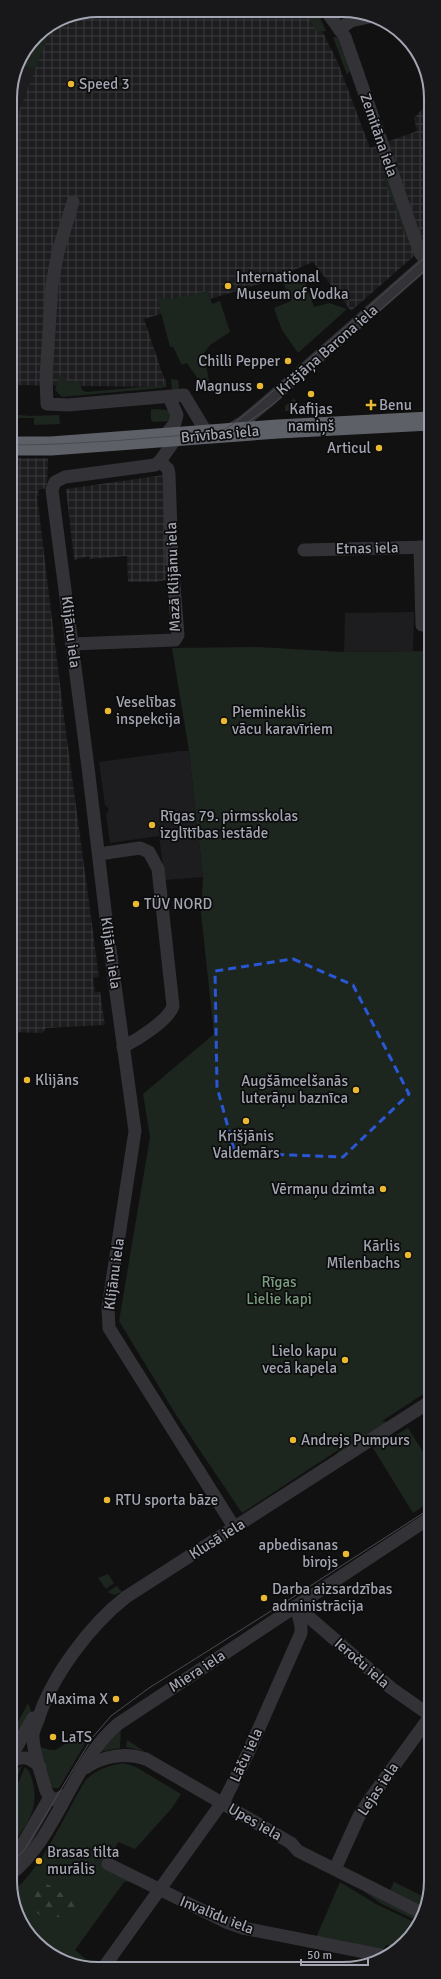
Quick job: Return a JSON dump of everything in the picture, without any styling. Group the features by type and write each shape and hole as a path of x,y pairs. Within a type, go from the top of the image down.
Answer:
{"highway":[{"name":"Brīvības iela","path":"17,446 51,446 278,429 424,421"}],"street":[{"name":"Zemitāna iela","path":"331,17 345,37 420,253 424,256"},
{"path":"339,29 351,21 359,19"},
{"path":"73,202 58,252 52,284 46,378 47,404 68,405 169,398 184,395 214,434"},
{"name":"Krišjāņa Barona iela","path":"214,434 243,422 424,264"},
{"path":"160,461 176,423 177,415 169,398"},
{"name":"Mazā Klijānu iela","path":"72,644 175,640 178,635 172,560 169,474 168,469 160,461"},
{"name":"Klijānu iela","path":"160,461 155,465 146,467 65,477 59,479 53,486 107,927 135,1131 108,1308 108,1328 234,1527"},
{"name":"Etnas iela","path":"304,550 424,547"},
{"path":"422,624 424,573"},
{"path":"99,854 140,848 149,852 158,869 174,1006 171,1013 137,1039 123,1047"},
{"name":"Klusā iela","path":"50,1797 46,1791 33,1736 39,1713 54,1684 79,1646 96,1624 126,1597 424,1405"},
{"name":"Miera iela","path":"17,1868 32,1852 101,1741 118,1724 424,1522"},
{"name":"Ieroču iela","path":"296,1606 391,1688 424,1711"},
{"name":"Lāču iela","path":"108,1962 222,1803 248,1753 301,1633 301,1626 296,1606"},
{"name":"Klusā iela","path":"17,1747 32,1719 39,1713"},
{"name":"Lejas iela","path":"335,1868 359,1816 424,1726"},
{"name":"Upes iela","path":"82,1770 97,1760 110,1757 138,1756 154,1763 291,1843 298,1851 325,1866 335,1868 418,1911"},
{"name":"Klusā iela","path":"17,1759 26,1757 33,1760 40,1767"},
{"path":"17,1851 24,1842 50,1797 54,1800 66,1796"},
{"name":"Invalīdu iela","path":"108,1864 159,1890 243,1928 378,1955"}],"highlighted area":[{"path":"293,959 353,985 409,1094 343,1157 235,1153 217,1087 215,971"}],"shaded area":[{"path":"98,17 315,17 338,63 370,148 417,131 414,118 424,107 424,247 351,311 313,262 263,283 144,319 167,387 17,385 17,116 49,34 67,23"},
{"path":"49,34 17,116 17,93 23,67 37,45"},
{"path":"17,458 48,458 47,488 38,490 39,496 37,496 64,717 99,977 93,978 95,992 100,992 105,1025 46,1028 42,1033 17,1032"},
{"path":"164,475 170,579 156,582 128,582 127,556 89,559 89,556 74,560 66,489"},
{"path":"414,612 413,651 344,652 345,613"},
{"name":"Rīgas 79. pirmsskolas izglītības iestāde","path":"189,751 203,877 165,880 159,836 110,843 106,815 109,809 105,805 99,762"}],"green space":[{"path":"308,17 320,17 326,31 317,32"},
{"path":"49,34 35,69 24,65 26,60 29,61 33,50"},
{"path":"333,37 340,38 351,69 347,75"},
{"path":"383,176 388,179 409,237 407,240"},
{"path":"301,272 314,307 329,303 347,309 298,353 282,330 274,308 291,301 282,280"},
{"path":"208,291 212,304 220,301 230,332 210,345 204,353 209,381 200,382 187,363 182,365 173,347 170,347 157,297 171,299"},
{"path":"60,374 68,381 79,381 82,390 86,392 164,385 164,380 166,379 166,385 161,388 62,397 55,390"},
{"path":"171,379 178,380 179,389 172,391"},
{"path":"294,398 298,405 299,411 285,411 285,406"},
{"path":"151,409 172,410 173,421 154,422 151,420"},
{"path":"17,415 30,416 59,415 60,424 34,425 34,418 17,418"},
{"name":"Rīgas Lielie kapi","path":"258,647 344,652 424,651 424,1394 382,1421 388,1422 333,1460 338,1452 355,1439 242,1513 178,1418 119,1321 150,1137 143,1094 214,1034 201,913 203,877 189,751 172,648"},
{"path":"408,1428 424,1453 424,1506 413,1513 373,1448"},
{"path":"108,1574 114,1583 106,1589 98,1578"},
{"path":"117,1586 122,1592 114,1595 107,1592"},
{"path":"28,1703 32,1713 19,1739 17,1738 17,1724"},
{"path":"121,1727 120,1748 99,1752"},
{"path":"85,1730 91,1734 59,1788 53,1788 50,1786 39,1747 56,1750"},
{"path":"127,1740 144,1751 126,1747"},
{"path":"123,1763 136,1767 181,1794 172,1808 135,1849 118,1842 106,1868 131,1881 124,1882 75,1950 88,1961 72,1958 62,1954 37,1934 25,1917 20,1902 18,1887 43,1855 85,1781 93,1774 112,1765"},
{"path":"22,1766 17,1777 17,1770"},
{"path":"25,1767 32,1779 34,1801 33,1809 27,1824 17,1837 17,1786"},
{"path":"41,1880 82,1907 75,1916 58,1906 53,1909 66,1924 61,1929 31,1909 31,1894"},
{"path":"340,1882 376,1904 413,1922 400,1938 392,1945 386,1945 382,1952 315,1940"},
{"path":"394,1882 422,1896 420,1905 390,1891"},
{"path":"362,1890 417,1915 414,1920 380,1903"}],"tram line":[{"path":"17,445 111,441 212,433 223,430 258,404 424,258"},
{"path":"216,437 232,433 271,406 424,271"},
{"path":"17,1858 25,1849 92,1738 111,1716 149,1688 424,1513"}],"place":[{"name":"Speed 3","path":"71,84"},
{"name":"International Museum of Vodka","path":"228,286"},
{"name":"Chilli Pepper","path":"288,361"},
{"name":"Magnuss","path":"260,386"},
{"name":"Kafijas namiņš","path":"311,394"},
{"name":"Benu","path":"371,405"},
{"name":"Articul","path":"379,448"},
{"name":"Veselības inspekcija","path":"108,711"},
{"name":"Piemineklis vācu karavīriem","path":"224,721"},
{"name":"Rīgas 79. pirmsskolas izglītības iestāde","path":"152,825"},
{"name":"TÜV NORD","path":"136,904"},
{"name":"Klijāns","path":"27,1080"},
{"name":"Augšāmcelšanās luterāņu baznīca","path":"356,1090"},
{"name":"Krišjānis Valdemārs","path":"246,1121"},
{"name":"Vērmaņu dzimta","path":"383,1189"},
{"name":"Kārlis Mīlenbachs","path":"408,1255"},
{"name":"Lielo kapu vecā kapela","path":"345,1360"},
{"name":"Andrejs Pumpurs","path":"293,1440"},
{"name":"RTU sporta bāze","path":"107,1500"},
{"name":"apbedisanas birojs","path":"346,1554"},
{"name":"Darba aizsardzības administrācija","path":"264,1598"},
{"name":"Maxima X","path":"116,1699"},
{"name":"LaTS","path":"53,1737"},
{"name":"Brasas tilta murālis","path":"39,1861"}]}
